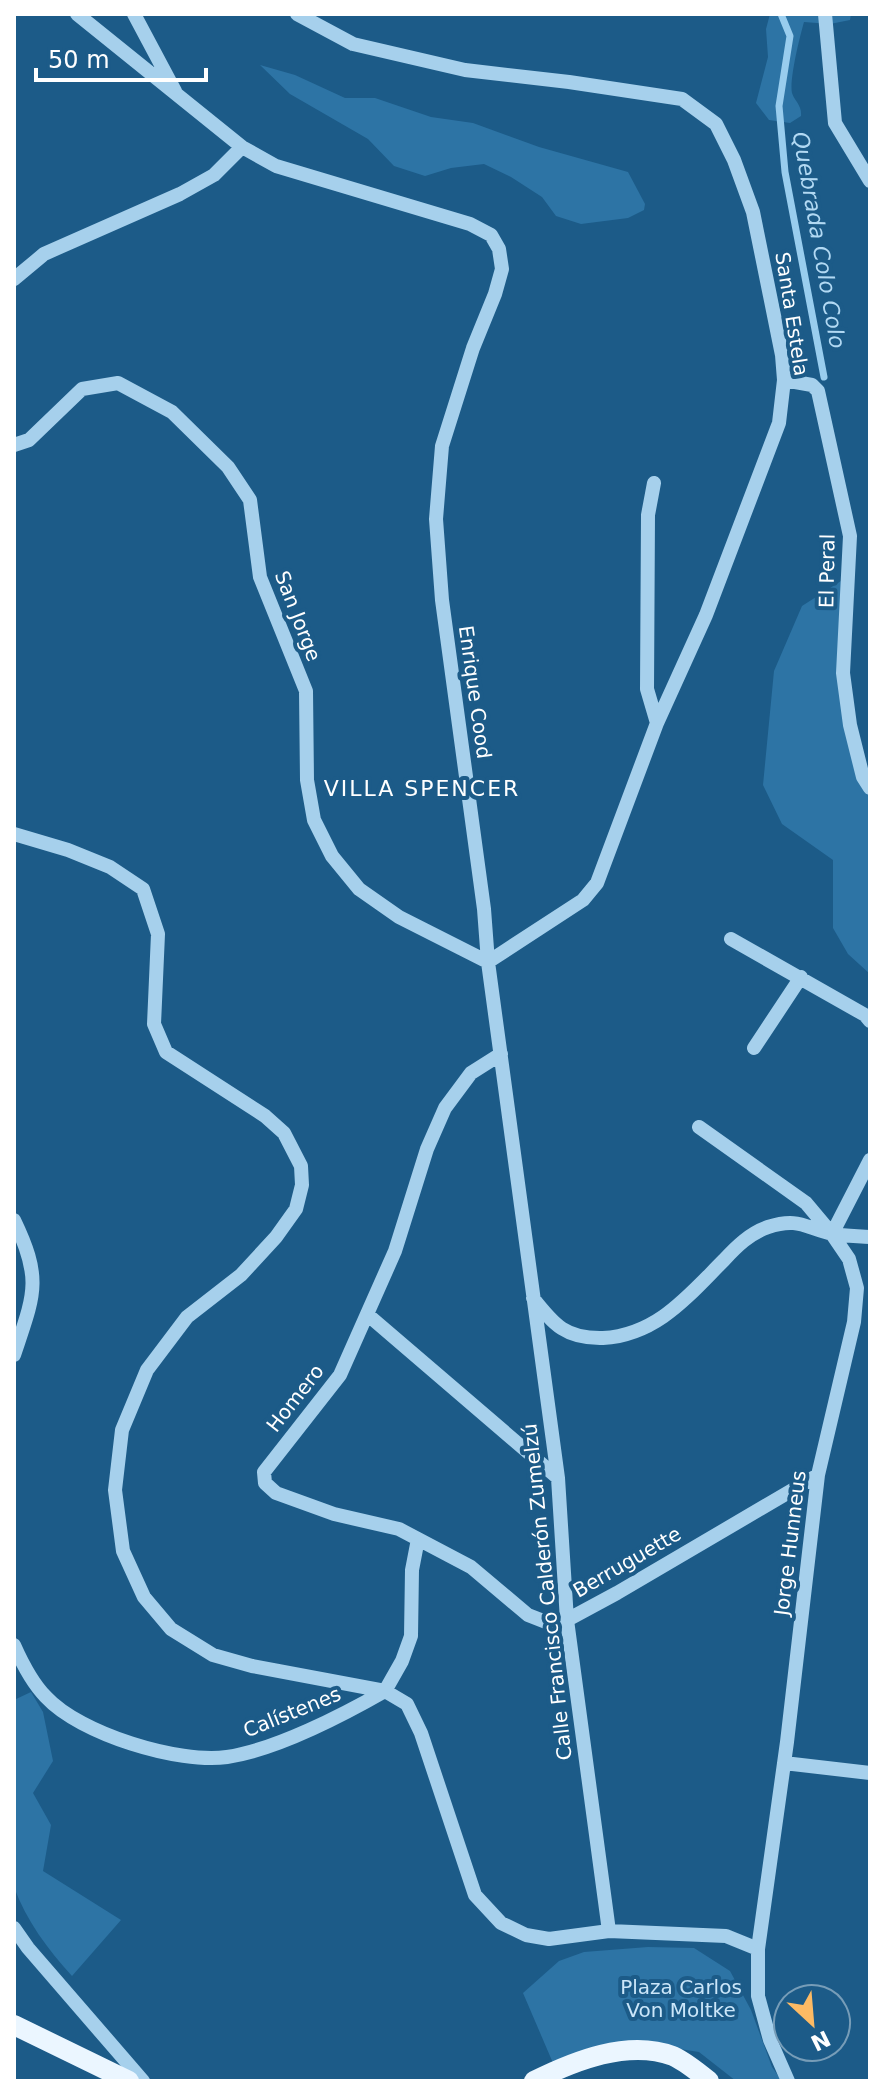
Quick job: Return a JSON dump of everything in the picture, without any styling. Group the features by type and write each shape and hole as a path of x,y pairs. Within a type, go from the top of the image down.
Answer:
{"main road":[{"path":"14,2025 129,2081"},
{"path":"534,2081 564,2066 596,2056 650,2051 672,2056 709,2081"}],"street":[{"name":"Enrique Cood","path":"77,14 242,147 276,166 470,224 491,235 499,249 502,269 499,282 473,348 442,446 436,519 442,600 532,1297"},
{"path":"134,14 178,97"},
{"name":"Santa Estela","path":"297,14 353,44 465,70 682,99 716,124 734,160 753,212 764,255 784,380 779,423 706,615 657,723 597,883 583,900 488,962"},
{"path":"825,14 835,123 870,181"},
{"path":"14,279 44,254 180,194 214,175 242,147"},
{"name":"El Peral","path":"784,380 812,385 818,391 850,536 843,673 850,725 863,777 870,788"},
{"name":"San Jorge","path":"14,445 29,440 82,389 118,383 172,412 228,467 250,500 260,577 306,691 307,780 314,820 332,856 359,889 399,917 488,962"},
{"path":"654,483 648,515 647,689 657,723"},
{"path":"14,834 68,850 110,867 143,889 158,934 154,1024 166,1052 265,1116 284,1133 301,1166 302,1185 296,1209 276,1237 241,1275 187,1317 147,1370 122,1430 115,1490 123,1551 144,1597 171,1629 213,1655 252,1666 385,1691 407,1704 424,1741 475,1895 501,1923 526,1935 549,1939 609,1931 726,1936 758,1949"},
{"path":"731,939 801,977 870,1021"},
{"path":"754,1048 801,977"},
{"name":"Homero","path":"418,1539 399,1529 334,1514 276,1493 265,1483 264,1472 340,1375 395,1251 427,1149 445,1108 471,1073 501,1054"},
{"name":"Jorge Hunneus","path":"699,1127 806,1203 849,1259 857,1288 854,1322 818,1475 784,1763 758,1949 758,1996 770,2040 788,2081"},
{"path":"832,1234 870,1160"},
{"path":"14,1220 34,1272 33,1297 14,1355"},
{"path":"532,1297 551,1322 567,1334 597,1338 625,1337 661,1319 683,1302 742,1241 766,1227 795,1221 832,1234 870,1237"},
{"name":"Calle Francisco Calderón Zumelzú","path":"532,1297 558,1478 567,1620 609,1931"},
{"path":"368,1315 558,1478"},
{"name":"Berruguette","path":"418,1539 471,1567 528,1615 551,1624 567,1620 818,1475"},
{"path":"385,1691 402,1661 411,1636 412,1570 418,1539"},
{"name":"Calístenes","path":"14,1645 21,1662 45,1697 64,1712 93,1729 139,1746 203,1759 230,1757 260,1748 344,1714 385,1691"},
{"path":"784,1763 870,1773"},
{"path":"14,1928 143,2081"}],"green space":[{"path":"770,14 851,14 850,20 830,24 804,22 791,87 801,116 790,123 769,120 756,103 768,57 766,29"},
{"path":"260,65 295,75 345,98 375,98 431,117 473,123 539,147 628,172 645,204 644,210 628,218 581,224 556,216 542,197 484,164 451,168 425,176 394,166 368,139 290,94"},
{"path":"841,581 839,682 870,791 870,974 848,954 833,928 833,860 782,824 763,785 774,671 802,606"},
{"path":"31,1692 43,1712 53,1761 33,1793 51,1825 43,1871 121,1920 72,1976 38,1934 14,1887 14,1700"},
{"name":"Plaza Carlos Von Moltke","path":"648,1947 694,1948 730,1971 751,2010 772,2067 782,2081 736,2081 699,2052 648,2044 556,2070 523,1993 559,1961 584,1952"}],"waterway":[{"name":"Quebrada Colo Colo","path":"781,14 790,36 779,106 785,172 824,377"}],"district":[{"name":"VILLA SPENCER","path":"422,788"}]}
